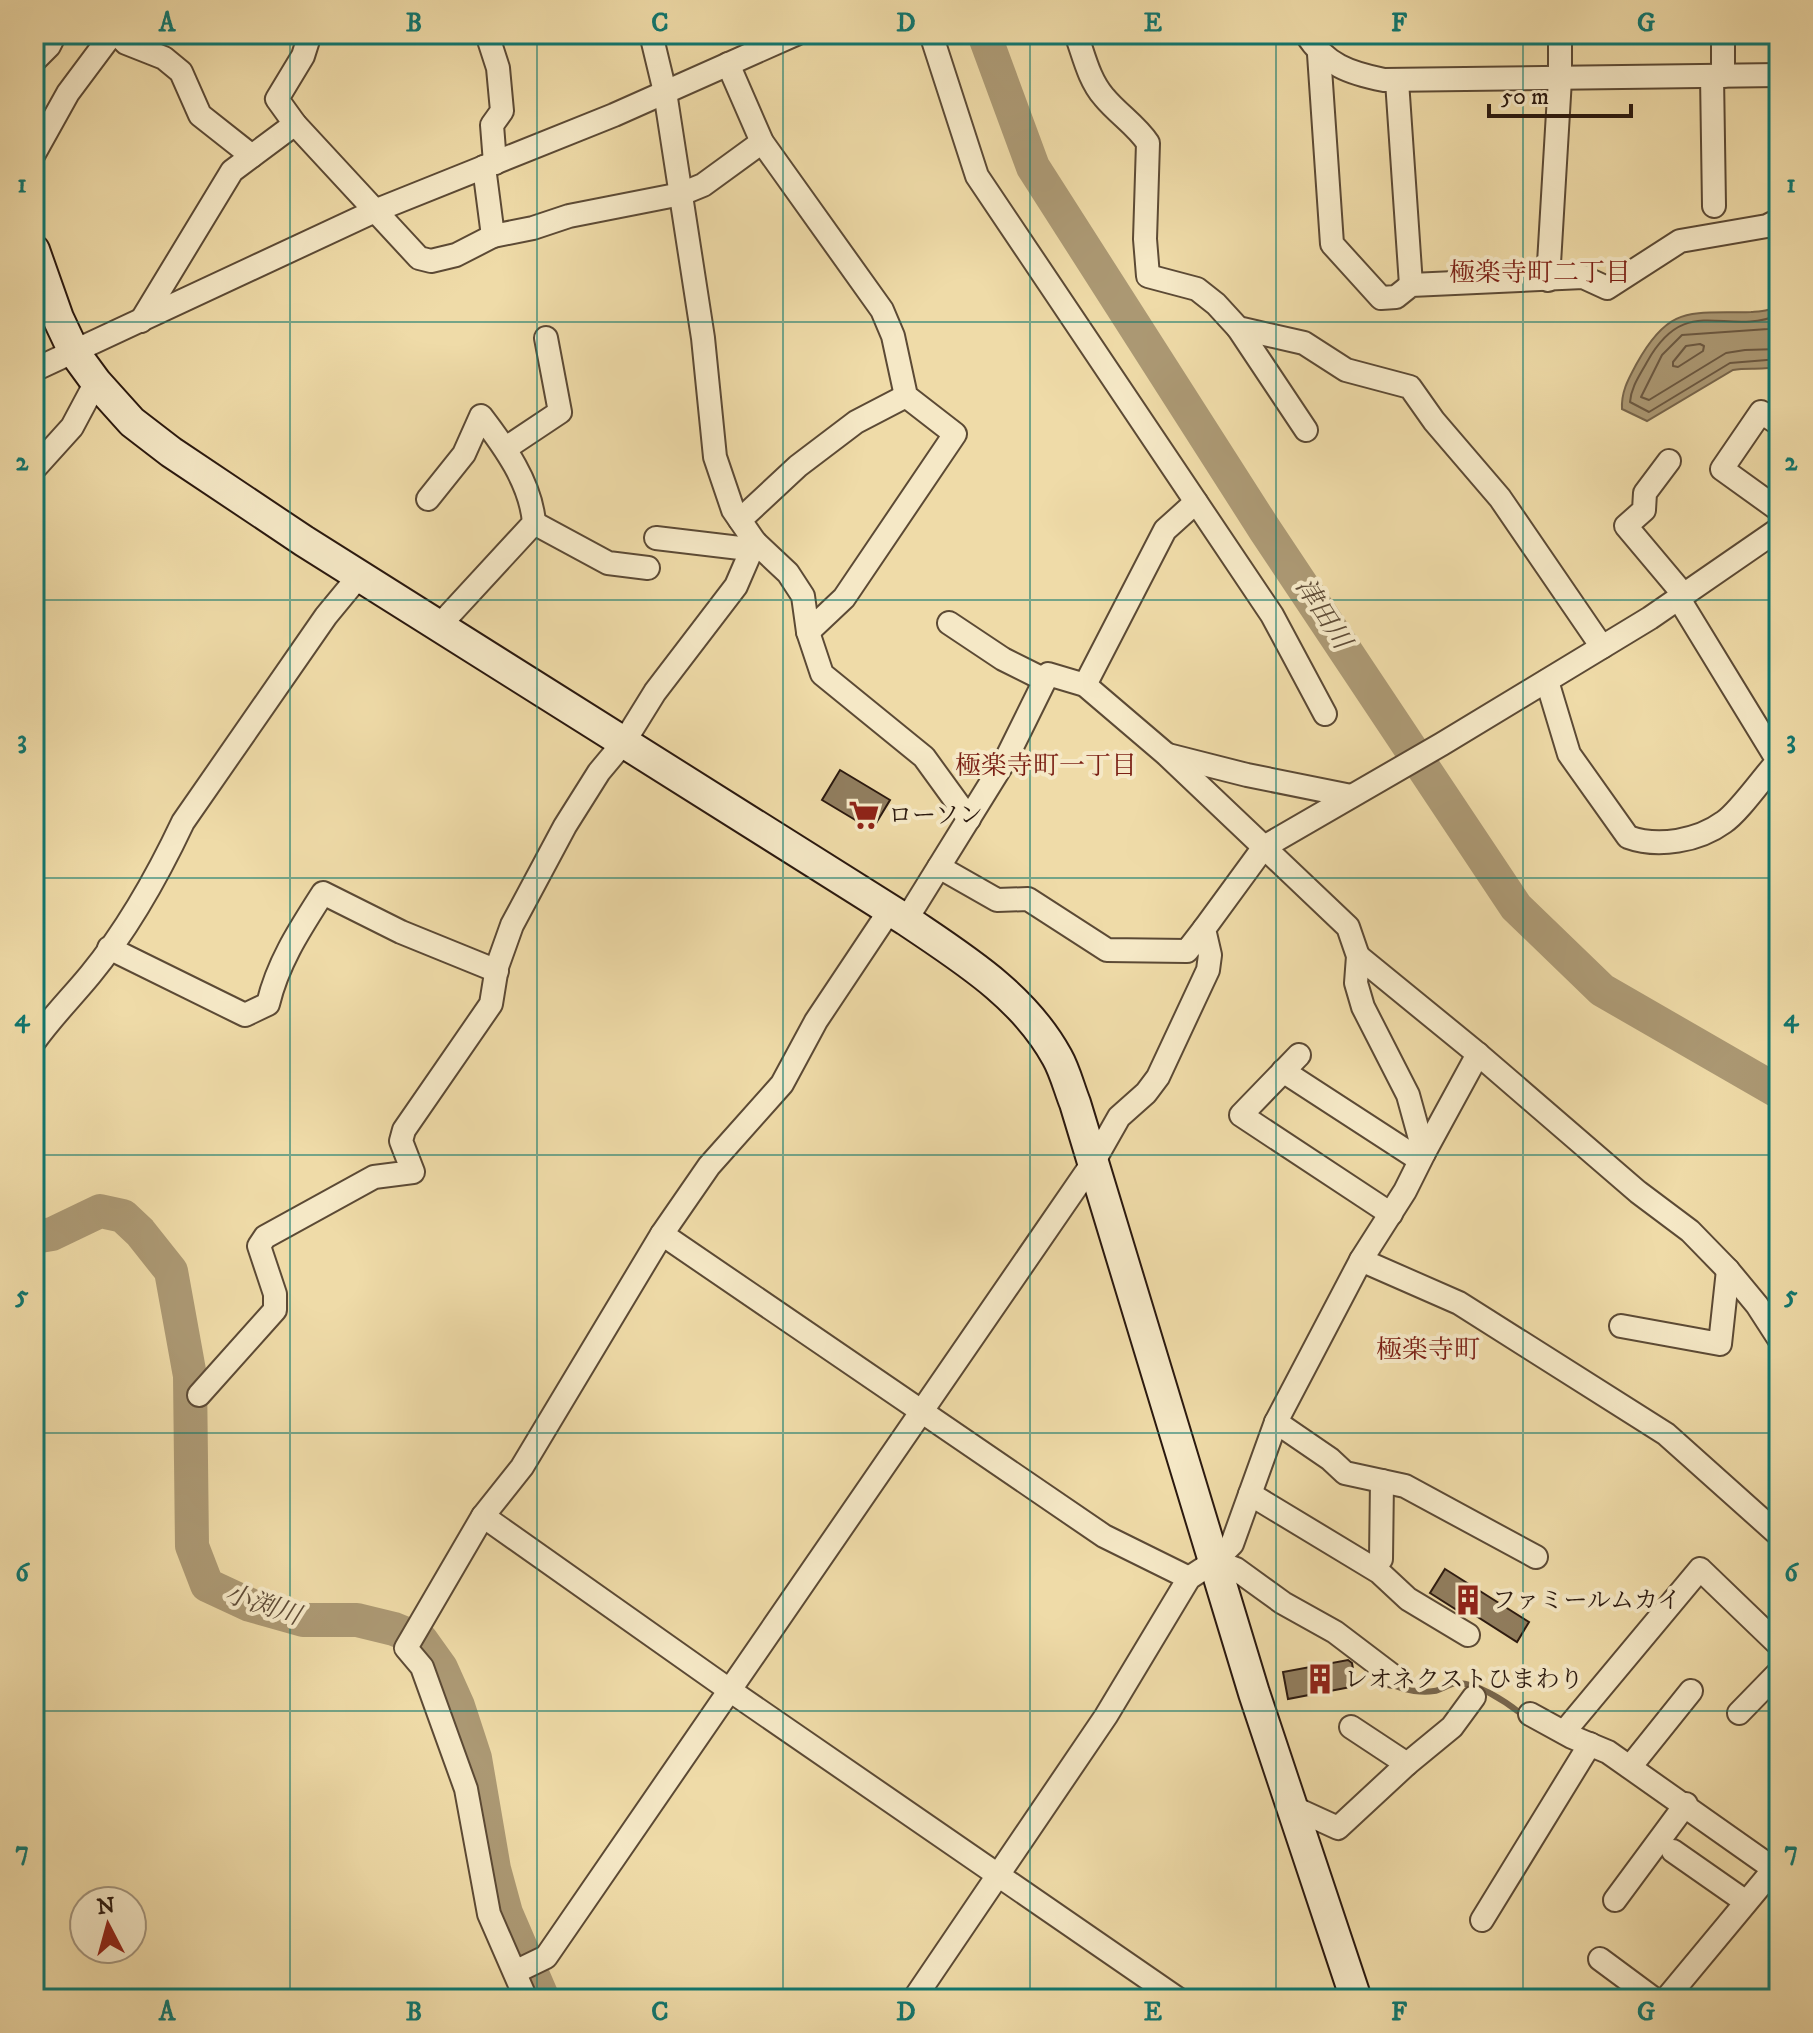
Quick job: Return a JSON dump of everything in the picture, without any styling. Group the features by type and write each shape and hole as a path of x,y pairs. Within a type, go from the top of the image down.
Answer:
{"street":[{"path":"34,61 49,46 55,34"},
{"path":"34,154 68,93 114,34 126,43 164,58 181,72 200,115 252,156"},
{"path":"310,34 303,56 277,99 295,124 419,258 431,261 456,255 493,236 533,228 569,216 681,194 703,185 762,142"},
{"path":"487,34 498,68 502,111 492,125 493,236"},
{"path":"651,34 665,92 703,338 715,457 733,510 755,542 788,573 803,596 808,632 822,674 924,757 969,819"},
{"path":"34,370 377,210 665,92 796,34"},
{"path":"931,34 977,176 1272,615 1325,714"},
{"path":"1076,34 1093,82 1104,98 1140,131 1148,143 1145,239 1148,276 1197,289 1216,304 1238,328 1306,430"},
{"path":"1306,34 1319,54 1348,71 1397,81 1779,75"},
{"path":"1548,280 1560,34"},
{"path":"1714,206 1717,76 1723,34"},
{"path":"1319,54 1332,244 1381,298 1396,297 1411,285 1583,277 1607,288 1680,241 1767,226 1779,220"},
{"path":"728,64 762,142 882,310 893,336 906,396 955,434 844,598 808,632"},
{"path":"1397,81 1411,285"},
{"path":"141,321 232,171 295,124"},
{"path":"34,250 58,318 74,352 132,422 171,452 359,576 898,915 992,979 1029,1019 1057,1057 1094,1161 1215,1561 1356,1999"},
{"path":"1238,328 1304,343 1346,370 1410,387 1434,421 1500,498 1602,647"},
{"path":"506,448 560,412 560,374 546,338"},
{"path":"34,469 72,427 96,382"},
{"path":"740,520 798,466 856,422 906,396"},
{"path":"1779,424 1761,412 1722,469 1779,510"},
{"path":"428,499 464,454 481,416 506,448 533,505 534,523 439,626"},
{"path":"1547,681 1569,754 1628,837 1643,842 1684,840 1724,822 1778,761 1681,597 1626,526 1644,510 1645,493 1669,461"},
{"path":"1085,685 1165,530 1196,502"},
{"path":"534,523 606,567 648,568"},
{"path":"939,867 997,900 1028,899 1107,950 1187,951 1264,847 1547,681 1681,597 1779,529"},
{"path":"656,538 740,548 755,542"},
{"path":"199,1395 275,1310 275,1294 259,1246 265,1237 374,1177 413,1172 401,1141 404,1130 491,1004 497,971 512,925 565,826 655,692 736,586 755,542"},
{"path":"34,1042 109,948 145,892 183,822 326,616 359,576"},
{"path":"949,623 1003,659 1045,680"},
{"path":"526,1999 489,1914 466,1789 422,1667 406,1648 483,1516 522,1467 662,1234 709,1166 782,1084 816,1021 939,867 1007,757 1048,674 1085,685 1167,755 1348,927 1358,956 1356,983 1363,1007 1408,1095 1422,1156"},
{"path":"1167,755 1351,796"},
{"path":"109,948 245,1015 268,1004 275,975 323,893 401,932 497,971"},
{"path":"515,1972 546,1957 1094,1161 1119,1117 1146,1093 1158,1077 1208,970 1210,955 1204,929"},
{"path":"1358,956 1478,1054 1607,1166 1690,1231 1757,1305 1779,1339"},
{"path":"914,1999 1106,1716 1189,1578 1215,1561 1232,1544 1276,1422 1361,1260 1391,1214 1478,1054"},
{"path":"1299,1055 1241,1115 1391,1214"},
{"path":"1283,1071 1422,1156"},
{"path":"662,1234 1104,1536 1189,1578"},
{"path":"1361,1260 1459,1303 1666,1434 1779,1535"},
{"path":"1621,1326 1720,1344 1728,1270"},
{"path":"1276,1422 1345,1473 1405,1486 1536,1557"},
{"path":"1381,1559 1382,1481"},
{"path":"1250,1494 1339,1558 1379,1572 1404,1606 1468,1635"},
{"path":"483,1516 1178,1999"},
{"path":"1215,1561 1236,1569 1283,1603 1312,1610 1335,1632 1393,1676"},
{"path":"1564,1732 1700,1569 1779,1645"},
{"path":"1739,1713 1779,1672"},
{"path":"1630,1767 1691,1691"},
{"path":"1292,1807 1338,1828 1474,1697"},
{"path":"1530,1714 1608,1752 1777,1866 1666,1999"},
{"path":"1351,1727 1407,1764"},
{"path":"1482,1920 1590,1744"},
{"path":"1615,1900 1686,1804"},
{"path":"1673,1851 1746,1902"},
{"path":"1600,1959 1654,1999"}],"water":[{"path":"1779,304 1779,366 1733,370 1647,421 1622,409 1628,379 1649,344 1671,321 1697,313 1763,311"}],"building":[{"name":"ローソン","path":"840,770 890,800 872,830 822,800"},
{"name":"ファミールムカイ","path":"1445,1569 1529,1622 1517,1642 1462,1607 1460,1612 1430,1593"},
{"name":"レオネクストひまわり","path":"1348,1660 1352,1663 1356,1686 1288,1699 1283,1672"}],"waterway":[{"name":"津田川","path":"984,34 1033,167 1265,530 1516,907 1602,990 1779,1092"},
{"name":"小渕川","path":"34,1237 52,1234 100,1211 123,1216 171,1271 190,1376 192,1546 207,1585 250,1605 303,1620 357,1620 394,1629 421,1640 441,1668 458,1706 475,1758 494,1869 506,1913 543,1999"},
{"path":"1374,1675 1394,1686 1427,1692 1455,1683 1474,1686 1520,1713"}],"place":[{"name":"ローソン","path":"864,815"},
{"name":"ファミールムカイ","path":"1468,1600"},
{"name":"レオネクストひまわり","path":"1320,1679"}],"district":[{"name":"極楽寺町二丁目","path":"1540,272"},
{"name":"極楽寺町一丁目","path":"1046,765"},
{"name":"極楽寺町","path":"1428,1349"}]}
